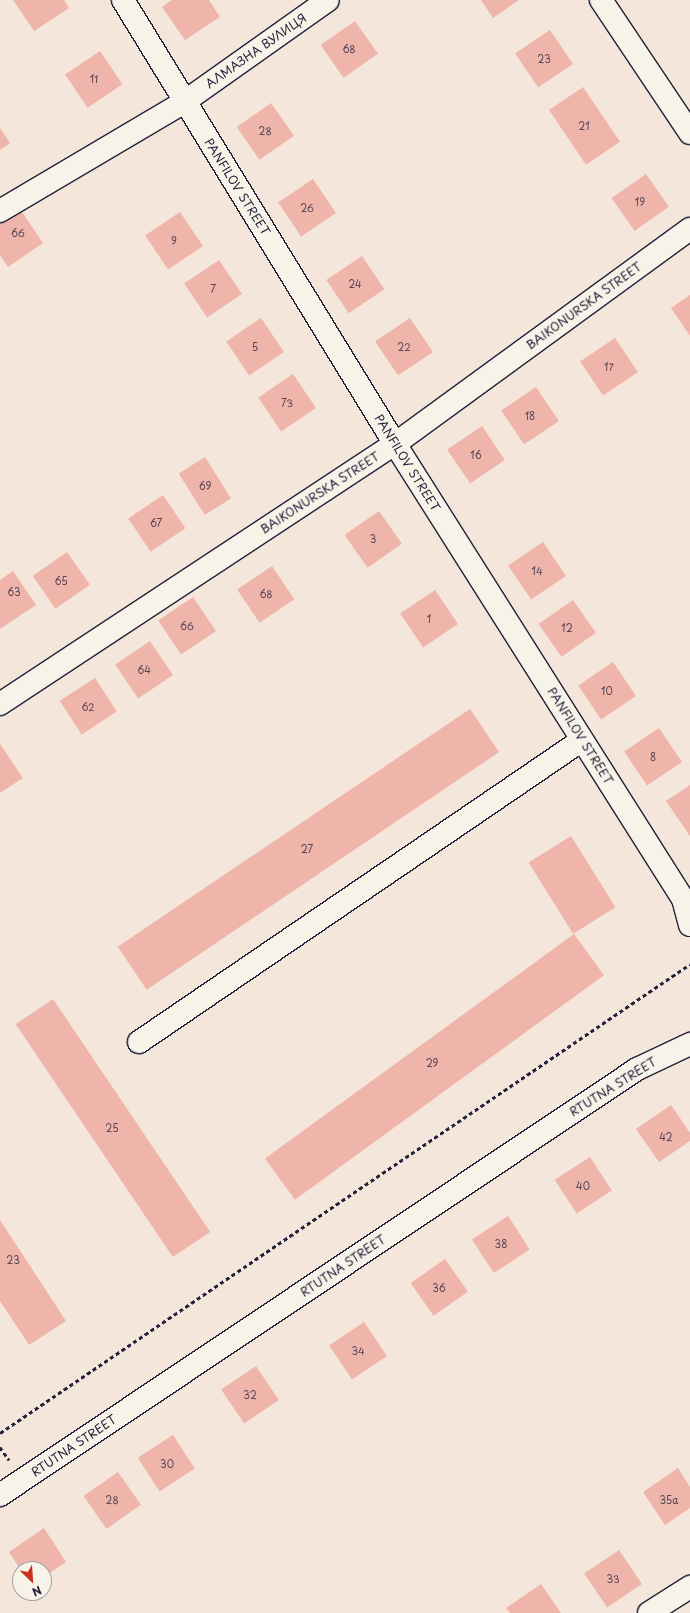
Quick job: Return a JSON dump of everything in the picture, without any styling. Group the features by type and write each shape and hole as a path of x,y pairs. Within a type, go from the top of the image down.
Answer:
{"street":[{"name":"PANFILOV STREET","path":"123,0 184,102 395,444 683,899 690,924"},
{"name":"АЛМАЗНА ВУЛИЦЯ","path":"0,211 184,102 328,0"},
{"path":"601,0 690,134"},
{"name":"BAIKONURSKA STREET","path":"0,704 395,444 690,229"},
{"path":"138,1042 582,740"},
{"name":"RTUTNA STREET","path":"0,1495 637,1069 690,1044"},
{"path":"649,1613 690,1588"}],"path":[{"path":"0,1433 690,964"}],"building":[{"path":"13,0 64,0 69,8 34,31"},
{"path":"172,0 209,0 220,17 185,40 162,7"},
{"path":"481,0 519,0 493,18"},
{"path":"355,21 378,54 344,78 321,45"},
{"path":"550,30 573,64 538,87 515,53"},
{"path":"100,51 122,84 88,108 65,74"},
{"path":"583,87 620,142 586,165 549,110"},
{"path":"271,103 294,136 260,160 237,127"},
{"path":"0,128 10,143 0,150"},
{"path":"646,174 669,207 635,231 612,198"},
{"path":"313,179 336,213 301,236 278,202"},
{"path":"20,209 43,243 8,267 0,255 0,223"},
{"path":"180,212 203,246 168,269 145,235"},
{"path":"362,256 384,289 349,313 326,280"},
{"path":"219,260 242,294 207,317 184,283"},
{"path":"690,295 690,336 671,308"},
{"path":"261,318 284,352 249,375 226,341"},
{"path":"410,318 433,352 398,375 375,341"},
{"path":"615,338 638,372 603,395 580,361"},
{"path":"293,374 316,408 281,431 258,397"},
{"path":"536,387 559,421 524,444 501,410"},
{"path":"482,426 505,460 470,483 447,449"},
{"path":"205,457 231,499 205,515 179,473"},
{"path":"163,495 185,528 151,552 128,518"},
{"path":"379,511 402,544 368,568 345,535"},
{"path":"543,542 566,576 531,599 508,565"},
{"path":"67,552 90,585 56,609 33,576"},
{"path":"272,566 294,599 260,623 237,589"},
{"path":"13,571 36,605 0,629 0,580"},
{"path":"435,590 458,624 423,647 400,613"},
{"path":"193,597 216,631 181,654 158,620"},
{"path":"573,600 596,633 562,657 539,624"},
{"path":"150,641 173,675 138,698 115,664"},
{"path":"613,662 636,696 601,719 578,685"},
{"path":"95,678 117,712 82,734 60,701"},
{"path":"470,709 499,752 147,990 118,947"},
{"path":"659,728 682,762 647,785 624,751"},
{"path":"0,744 23,778 0,793"},
{"path":"690,785 690,836 666,801"},
{"path":"571,836 616,907 573,934 529,862"},
{"path":"574,934 604,975 295,1200 265,1159"},
{"path":"53,999 210,1232 173,1257 16,1024"},
{"path":"671,1105 690,1133 690,1141 659,1162 636,1129"},
{"path":"590,1157 612,1191 577,1213 555,1180"},
{"path":"508,1216 530,1250 494,1273 472,1239"},
{"path":"0,1220 66,1321 29,1345 0,1301"},
{"path":"445,1259 468,1292 434,1316 411,1283"},
{"path":"364,1322 387,1356 352,1379 329,1345"},
{"path":"256,1366 279,1400 244,1423 221,1389"},
{"path":"173,1435 195,1469 160,1491 138,1458"},
{"path":"678,1468 690,1487 690,1508 665,1525 643,1492"},
{"path":"118,1472 141,1505 107,1529 84,1496"},
{"path":"44,1528 66,1562 52,1572 52,1561 15,1561 9,1552"},
{"path":"619,1550 642,1584 607,1607 584,1573"},
{"path":"541,1584 561,1613 510,1613 506,1608"}]}
